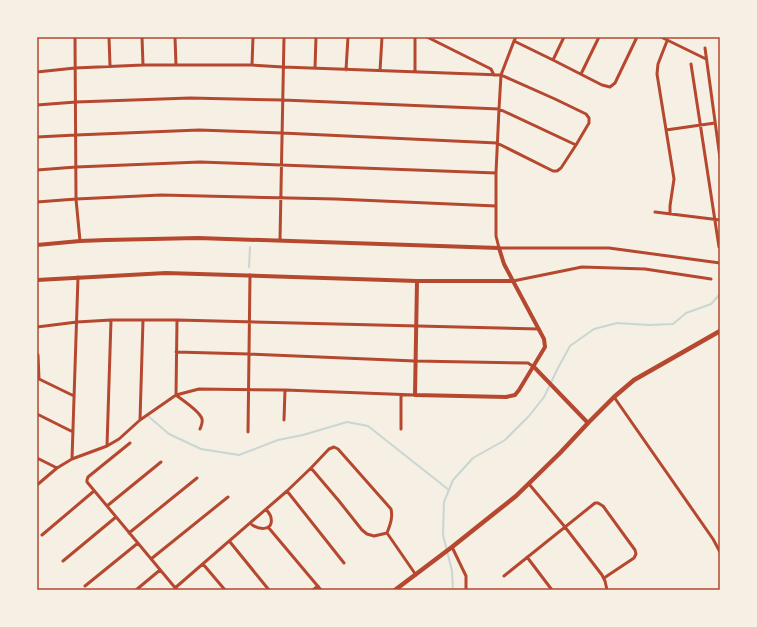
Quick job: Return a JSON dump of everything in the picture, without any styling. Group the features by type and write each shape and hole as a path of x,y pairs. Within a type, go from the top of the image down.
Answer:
{"main road":[{"path":"395,590 452,548 516,496 614,397 634,380 720,331"}],"street":[{"path":"75,37 76,199 80,241"},
{"path":"109,37 110,66"},
{"path":"142,37 143,65"},
{"path":"175,37 176,65"},
{"path":"252,65 253,37"},
{"path":"280,240 284,37"},
{"path":"315,68 316,37"},
{"path":"346,70 348,37"},
{"path":"380,71 382,37"},
{"path":"415,37 415,72"},
{"path":"427,37 491,70 494,75"},
{"path":"37,485 57,468 72,459 107,446 119,439 140,420 176,395 199,389 248,389 401,395 506,397 514,395 534,367 545,347 544,339 504,264 496,236 496,173 501,75 516,37"},
{"path":"553,60 564,37"},
{"path":"581,74 599,37"},
{"path":"514,41 606,87 610,87 615,82 637,37"},
{"path":"661,37 706,59"},
{"path":"667,41 658,64 657,74 674,179 670,214"},
{"path":"705,48 720,158"},
{"path":"691,64 719,247"},
{"path":"37,72 110,66 252,65 346,70 501,75 556,99 586,114 589,118 589,123 576,145 561,168 557,171 553,171 497,143 199,130 37,137"},
{"path":"37,105 76,102 190,98 283,100 499,109 576,145"},
{"path":"666,130 715,123"},
{"path":"37,170 200,162 496,173"},
{"path":"37,202 161,195 496,206"},
{"path":"655,212 720,220"},
{"path":"37,245 80,241 198,238 499,248 609,248 720,263"},
{"path":"37,280 166,273 513,282 582,267 645,269 711,279"},
{"path":"248,432 250,275"},
{"path":"72,459 78,277"},
{"path":"415,395 417,280"},
{"path":"37,327 77,322 111,320 177,320 539,330"},
{"path":"107,446 111,320"},
{"path":"140,420 143,320"},
{"path":"176,395 177,320"},
{"path":"176,352 415,361 528,363 534,367 588,423"},
{"path":"38,355 38,379 74,396"},
{"path":"284,420 285,390"},
{"path":"176,395 188,403 199,414 202,419 200,429"},
{"path":"400,429 401,395"},
{"path":"614,397 713,539 720,552"},
{"path":"37,414 73,432"},
{"path":"130,443 88,477 87,482 176,589 287,491 329,449 338,449 391,509 391,524 387,533"},
{"path":"37,458 57,468"},
{"path":"106,506 161,462"},
{"path":"311,468 340,501 362,530 367,534 374,536 387,533"},
{"path":"129,533 197,478"},
{"path":"529,484 565,527 604,578 607,590"},
{"path":"42,534 94,491"},
{"path":"287,491 344,563"},
{"path":"151,559 228,496"},
{"path":"504,576 595,503 598,503 602,506 635,550 636,554 634,558 604,578"},
{"path":"250,523 259,529 268,527 272,520 271,515 266,509"},
{"path":"62,560 116,517"},
{"path":"268,527 321,590"},
{"path":"387,533 416,575"},
{"path":"230,542 269,590"},
{"path":"85,586 138,543"},
{"path":"452,548 466,576 466,590"},
{"path":"527,557 552,590"},
{"path":"203,564 226,590"},
{"path":"136,590 160,570"},
{"path":"313,590 318,586"}],"waterway":[{"path":"249,267 250,247"},
{"path":"453,590 452,571 443,535 444,502 453,480 473,458 505,440 529,416 544,397 570,346 594,329 617,323 649,325 673,324 686,313 711,304 720,294"},
{"path":"148,416 169,434 201,449 239,455 278,440 303,435 347,422 368,426 449,490"}]}
